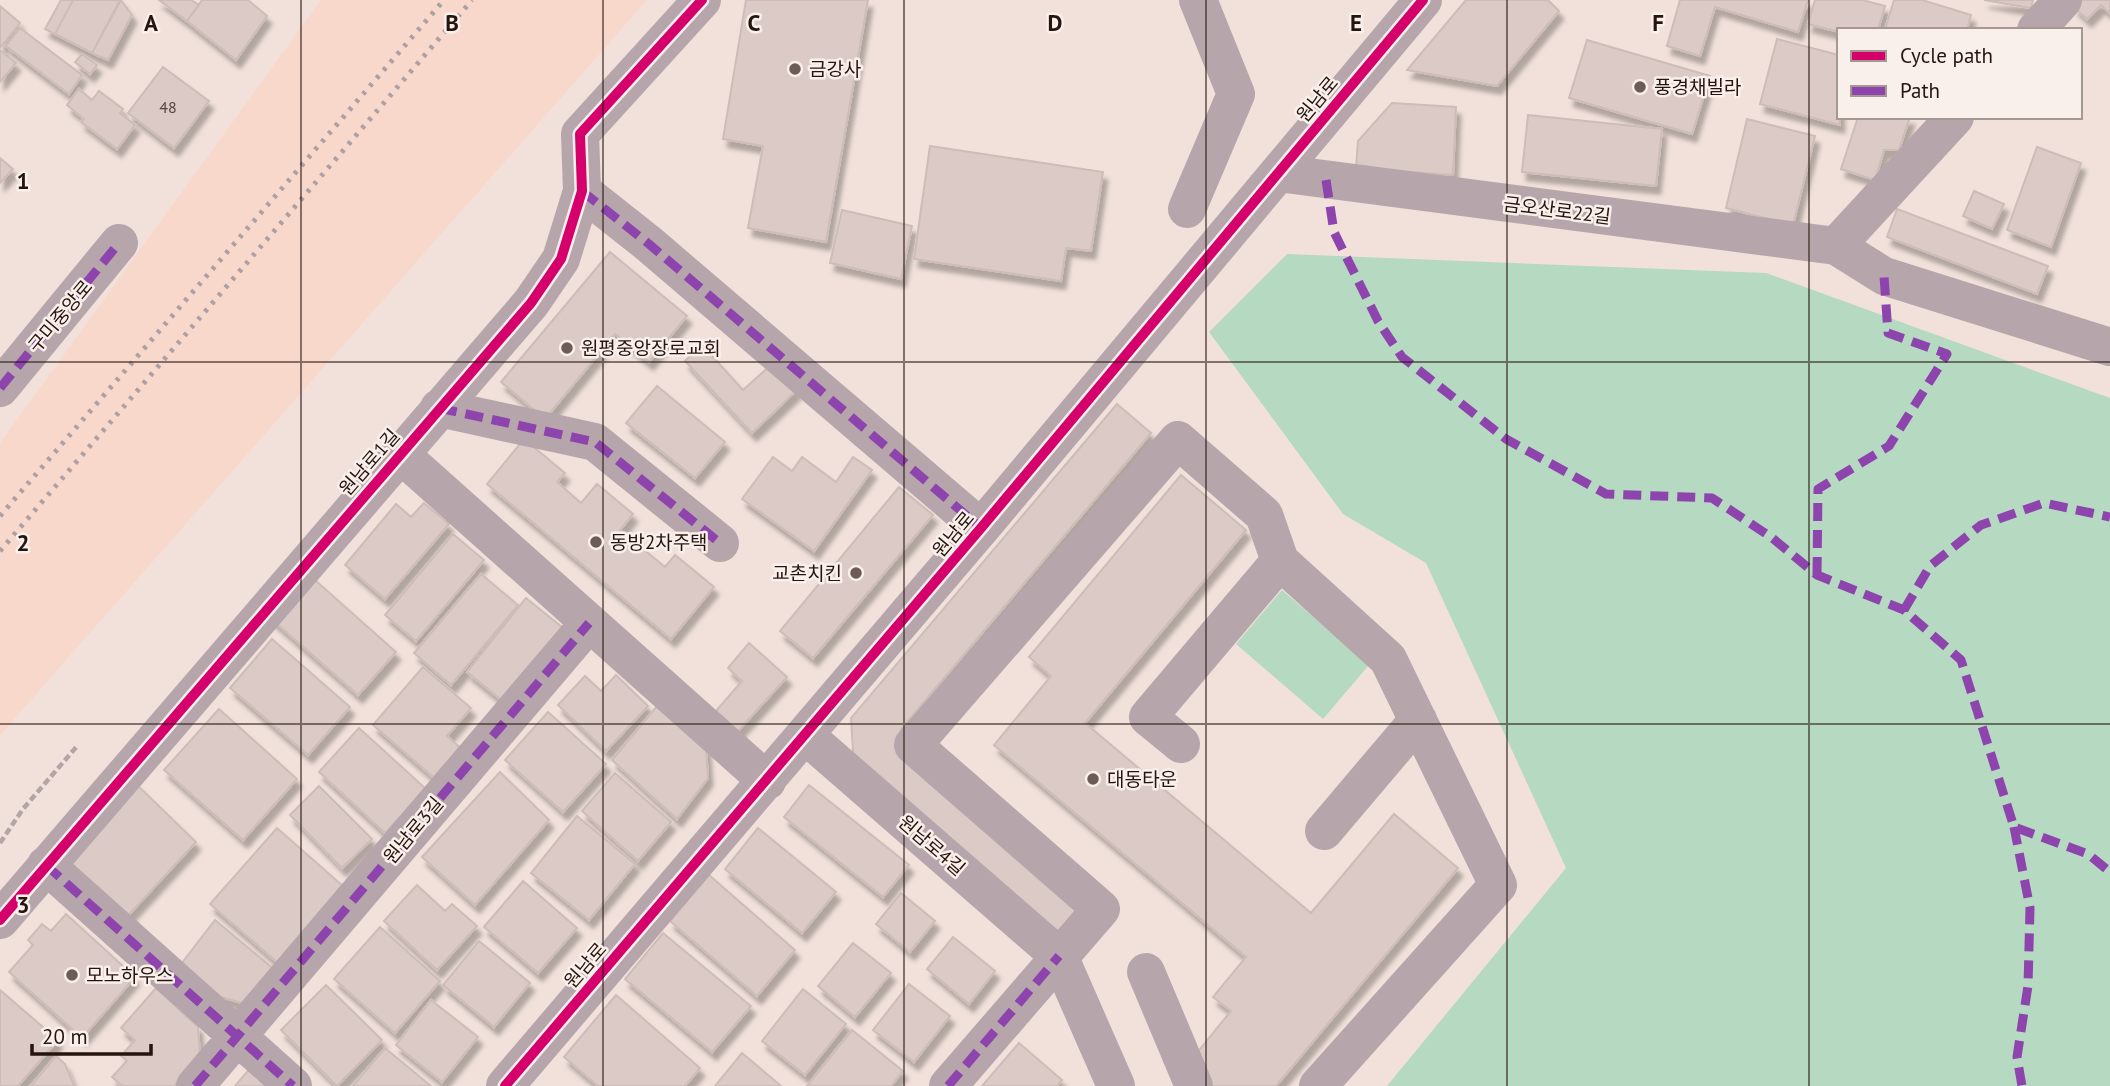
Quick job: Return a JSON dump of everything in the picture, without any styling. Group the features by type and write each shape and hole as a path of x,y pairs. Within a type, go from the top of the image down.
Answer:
{"street":[{"name":"원남로1길","path":"0,920 399,453 531,303 561,259 582,191 580,134 702,0"},
{"path":"1187,209 1236,94 1198,0"},
{"name":"원남로","path":"505,1086 981,528 1422,0"},
{"path":"2038,28 2063,0"},
{"path":"1836,246 1953,119"},
{"name":"금오산로22길","path":"1278,173 1836,246 1884,276 2110,347"},
{"path":"582,191 649,244 981,528"},
{"name":"구미중앙로","path":"0,388 119,243"},
{"path":"439,408 595,443 720,544"},
{"path":"948,1086 1101,909 913,745 1178,440 1264,515 1280,561 1388,659 1498,885 1318,1086"},
{"path":"399,453 766,780"},
{"path":"1181,744 1148,717 1280,561"},
{"name":"원남로3길","path":"195,1086 589,622"},
{"path":"1324,831 1418,720"},
{"name":"원남로4길","path":"805,735 1059,956 1116,1086"},
{"path":"46,865 293,1086"},
{"path":"1146,972 1194,1086"}],"path":[{"path":"0,843 23,809 78,746"}],"shaded area":[{"path":"321,0 647,0 0,735 0,443"}],"green space":[{"path":"1287,254 1766,273 2110,398 2110,1086 1387,1086 1566,868 1426,563 1343,514 1209,332"},
{"path":"1282,590 1369,665 1323,719 1236,644"}],"building":[{"path":"61,0 73,0 55,34 45,29"},
{"path":"73,0 120,0 92,53 55,34"},
{"path":"121,0 132,15 108,60 92,53"},
{"path":"159,0 191,0 199,5 187,21"},
{"path":"202,0 248,0 267,16 236,60 187,21"},
{"name":"금강사","path":"746,0 868,0 826,242 748,228 763,146 723,139"},
{"path":"1466,0 1548,0 1559,11 1497,86 1407,70"},
{"path":"1680,0 1808,0 1798,32 1715,7 1700,56 1667,46"},
{"path":"1815,0 1862,0 1885,6 1879,28 1837,28 1837,31 1808,24"},
{"path":"1894,0 1922,0 1971,15 1968,28 1886,28"},
{"path":"1984,0 2033,0 2031,8"},
{"path":"2080,0 2110,0 2110,13 2101,5 2087,19 2074,7"},
{"path":"0,6 20,23 0,48"},
{"path":"20,28 82,75 69,94 6,46"},
{"path":"1777,39 1837,54 1837,119 1840,119 1840,125 1760,104"},
{"name":"풍경채빌라","path":"1587,40 1710,76 1692,134 1569,98"},
{"path":"0,50 16,63 0,82"},
{"path":"82,54 97,65 90,74 75,62"},
{"path":"163,67 209,101 174,148 128,113"},
{"path":"79,89 92,100 99,91 123,109 120,113 135,125 117,149 81,122 84,119 67,105"},
{"path":"1392,103 1456,107 1453,175 1356,168 1358,141"},
{"path":"1528,115 1662,129 1656,186 1522,172"},
{"path":"1747,119 1815,136 1793,225 1726,208"},
{"path":"1857,119 1909,119 1899,150 1884,150 1875,180 1841,169"},
{"path":"930,146 1103,172 1091,251 1066,248 1061,281 914,259"},
{"path":"2037,147 2081,163 2051,247 2007,230"},
{"path":"0,158 13,169 0,183"},
{"path":"1974,191 2004,204 1992,229 1963,216"},
{"path":"1897,209 2048,266 2037,294 1887,237"},
{"path":"842,210 912,226 901,279 830,263"},
{"name":"원평중앙장로교회","path":"610,252 687,316 649,362 615,334 545,419 501,382"},
{"path":"702,345 743,390 773,363 797,390 752,433 685,361"},
{"path":"657,386 725,442 695,478 626,423"},
{"path":"1117,404 1151,433 901,729 903,758 1081,912 1056,941 854,767 851,718"},
{"name":"동방2차주택","path":"524,439 565,473 557,482 581,503 597,484 633,514 620,530 665,567 675,555 714,587 671,639 487,484"},
{"path":"773,457 792,471 802,457 836,482 853,457 872,470 814,551 742,499"},
{"name":"대동타운","path":"1181,475 1246,530 1085,723 1311,913 1394,814 1458,868 1276,1086 1212,1086 1187,1065 1231,1011 1213,997 1246,957 994,745 1051,676 1029,657"},
{"name":"교촌치킨","path":"899,487 933,515 813,658 780,631"},
{"path":"424,503 449,524 385,599 345,565 396,504 411,517"},
{"path":"453,534 484,560 416,641 385,615"},
{"path":"307,573 396,652 358,695 268,616"},
{"path":"481,574 518,605 451,685 414,653"},
{"path":"526,598 568,632 509,706 467,672"},
{"path":"272,639 350,707 308,755 230,688"},
{"path":"749,643 787,677 738,731 716,711 742,681 728,668"},
{"path":"423,667 471,708 447,736 465,752 439,782 373,725"},
{"path":"616,675 648,706 606,751 558,705 585,676 601,691"},
{"path":"658,705 706,747 708,778 677,819 612,760"},
{"path":"219,709 297,779 243,840 164,770"},
{"path":"548,712 606,764 563,812 505,760"},
{"path":"359,728 426,789 385,833 319,772"},
{"path":"500,772 549,820 475,905 422,857"},
{"path":"615,773 671,822 638,861 582,811"},
{"path":"135,783 196,842 123,921 61,863"},
{"path":"809,785 909,865 883,897 784,817"},
{"path":"319,786 372,839 342,868 290,815"},
{"path":"577,816 635,864 589,920 531,873"},
{"path":"277,828 344,887 278,963 210,904"},
{"path":"758,828 836,892 802,933 725,869"},
{"path":"709,875 795,950 757,996 670,921"},
{"path":"523,881 577,928 538,973 484,927"},
{"path":"417,885 445,911 452,904 477,926 437,970 384,921"},
{"path":"901,893 935,921 910,952 876,924"},
{"name":"모노하우스","path":"66,914 135,977 82,1038 9,972 33,945 28,940 42,924 51,931"},
{"path":"215,920 276,971 249,1005 221,997 181,964"},
{"path":"380,927 440,981 395,1033 334,979"},
{"path":"663,933 751,1006 712,1052 625,979"},
{"path":"953,937 995,971 969,1004 927,969"},
{"path":"479,941 530,983 494,1027 443,985"},
{"path":"853,943 891,973 855,1017 818,986"},
{"path":"909,984 950,1016 914,1062 873,1030"},
{"path":"326,985 382,1040 337,1086 281,1030"},
{"path":"156,988 198,1027 200,1056 174,1086 122,1086 112,1077 127,1061 121,1056 135,1040 121,1028"},
{"path":"803,989 846,1024 805,1075 762,1041"},
{"path":"0,990 58,1040 18,1086 0,1086"},
{"path":"616,995 700,1068 685,1086 598,1086 564,1057"},
{"path":"431,1000 478,1037 442,1082 396,1045"},
{"path":"852,1030 903,1071 891,1086 807,1086"},
{"path":"1019,1043 1062,1080 1057,1086 982,1086"},
{"path":"385,1048 431,1086 353,1086"},
{"path":"742,1053 781,1086 715,1086"},
{"path":"56,1056 65,1064 74,1086 31,1086"},
{"path":"252,1066 276,1086 235,1086"}],"railway":[{"path":"0,516 444,0"},
{"path":"0,551 472,0"}],"marked path":[{"path":"1326,180 1334,232 1378,321 1402,357 1506,439 1606,494 1712,498 1771,537 1817,575 1904,610 1961,660 2014,827 2088,854 2110,872"},
{"path":"582,191 649,244 981,528"},
{"path":"0,388 119,243"},
{"path":"1817,575 1818,489 1889,446 1947,354 1888,333 1884,276"},
{"path":"439,408 595,442 720,543"},
{"path":"1904,610 1930,566 1981,525 2044,503 2110,517"},
{"path":"195,1086 589,623"},
{"path":"2014,827 2030,908 2028,986 2017,1057 2022,1086"},
{"path":"46,865 293,1086"},
{"path":"948,1086 1059,956"}],"cycle path":[{"path":"0,920 531,303 561,259 582,191 580,134 702,0"},
{"path":"505,1086 981,528 1423,0"}],"place":[{"name":"금강사","path":"795,69"},
{"name":"풍경채빌라","path":"1640,87"},
{"name":"원평중앙장로교회","path":"567,348"},
{"name":"동방2차주택","path":"596,542"},
{"name":"교촌치킨","path":"856,573"},
{"name":"대동타운","path":"1093,779"},
{"name":"모노하우스","path":"72,975"}]}
